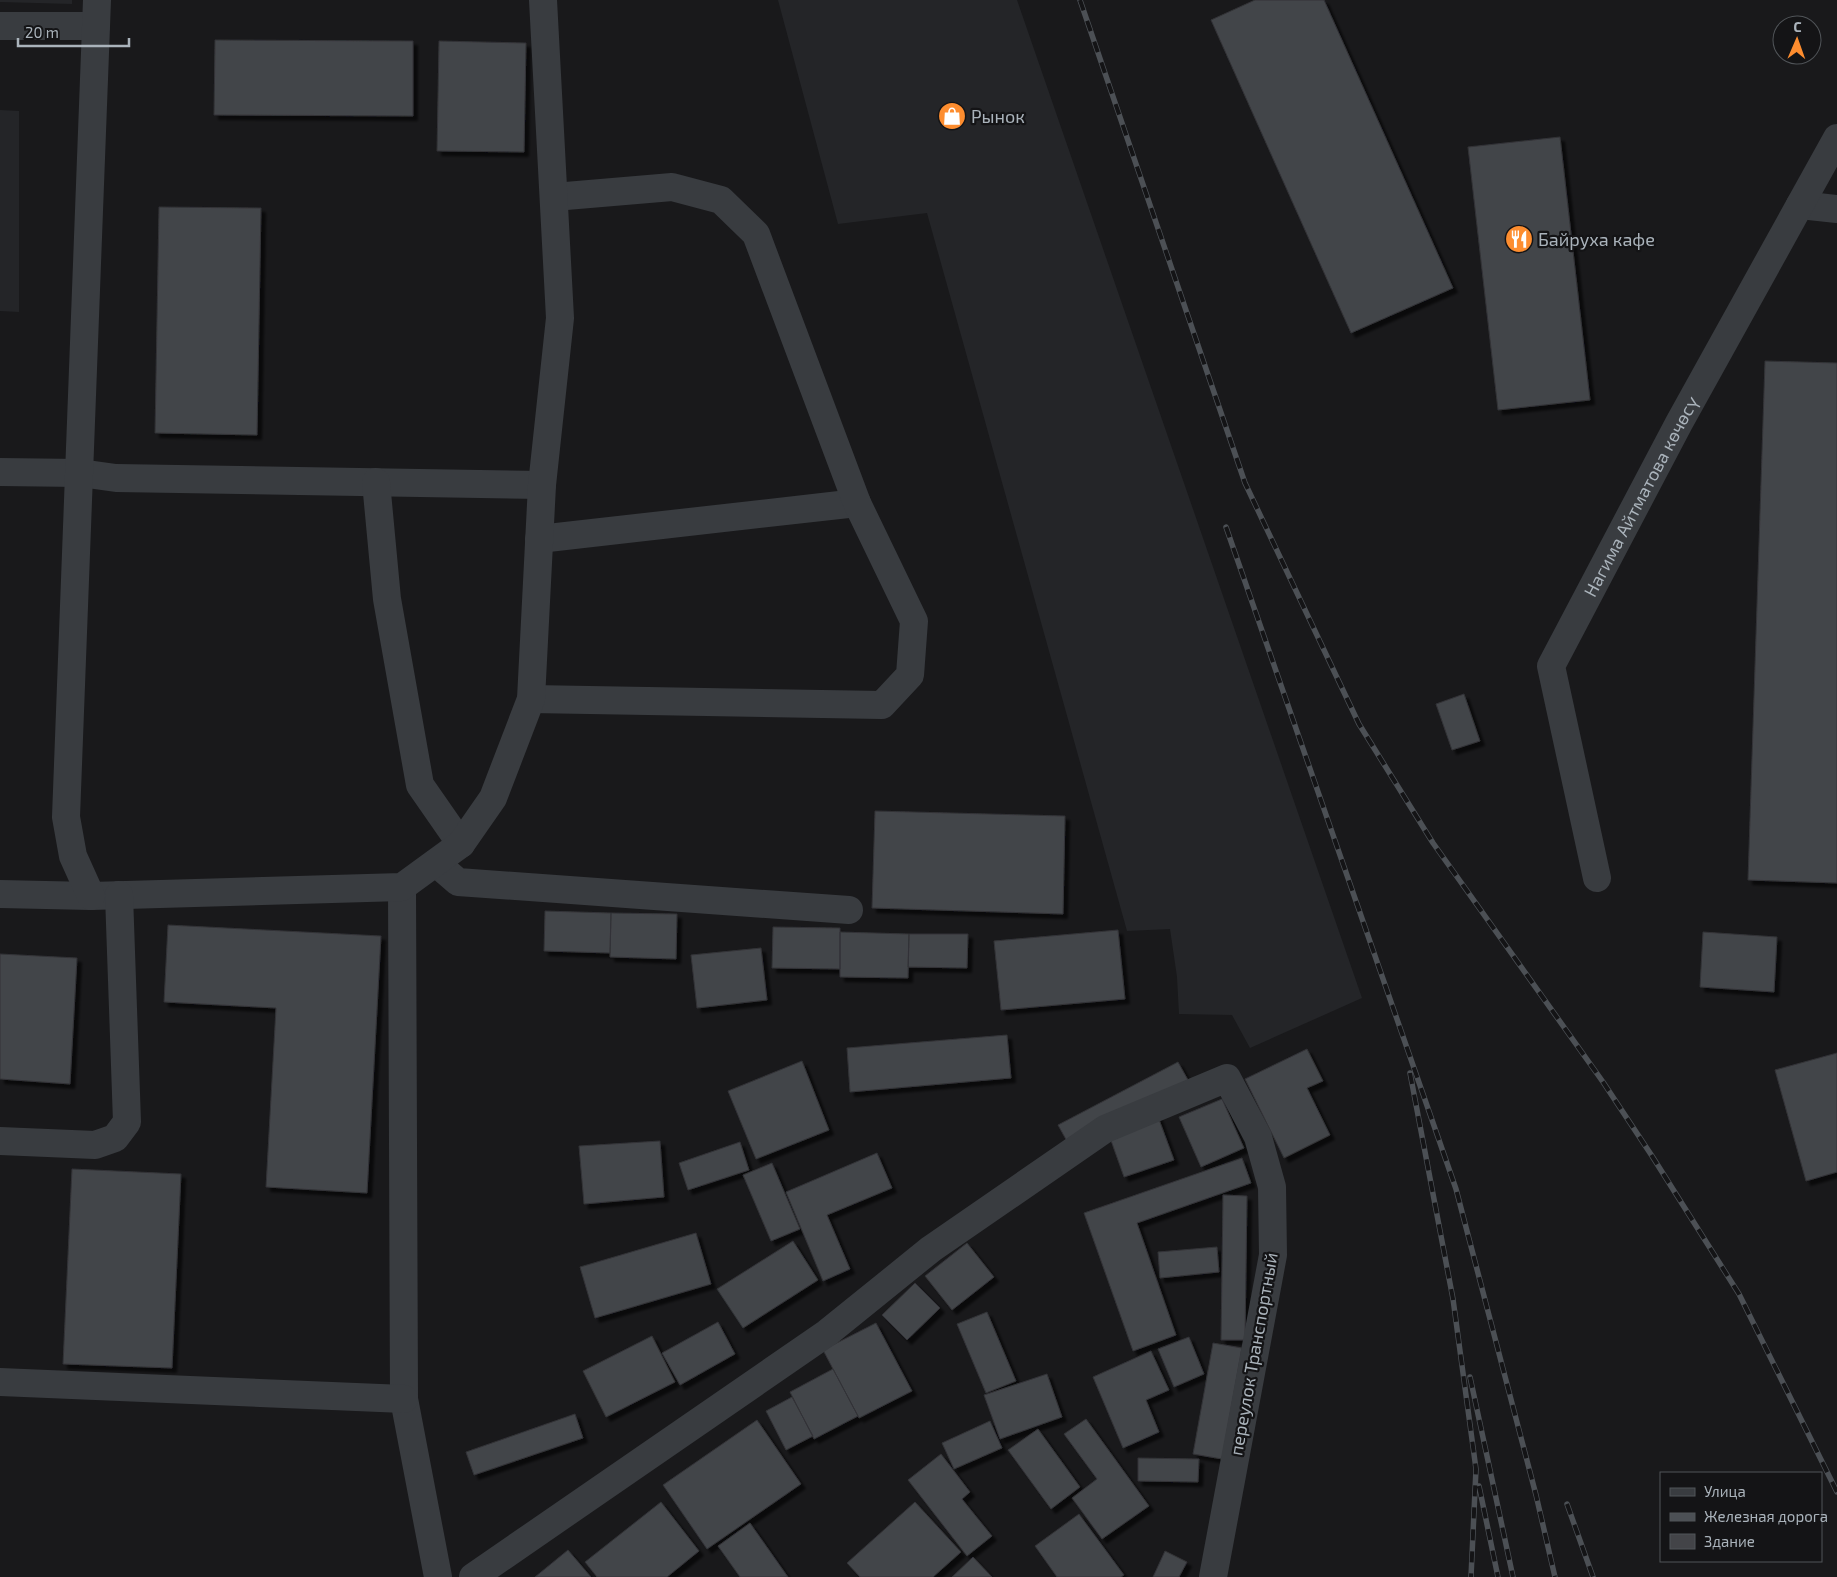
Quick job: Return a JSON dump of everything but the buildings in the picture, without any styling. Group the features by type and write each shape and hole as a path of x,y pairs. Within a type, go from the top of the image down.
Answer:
{"street":[{"path":"0,894 91,896 402,887 461,844 493,798 532,699 542,485 560,318 543,0"},
{"path":"0,26 96,13 66,817 72,856 91,896"},
{"name":"Нагима Айтматова көчөсү","path":"1597,878 1551,666 1679,423 1837,138"},
{"path":"532,699 882,705 910,675 914,621 857,503 756,234 721,200 672,187 554,197"},
{"path":"1800,205 1837,209"},
{"path":"0,472 80,473 116,478 542,485"},
{"path":"376,482 387,599 420,785 461,844"},
{"path":"539,538 857,503"},
{"path":"436,863 458,882 848,910"},
{"path":"402,887 404,1399 438,1577"},
{"path":"0,1141 95,1145 115,1138 127,1122 119,895"},
{"name":"переулок Транспортный","path":"473,1577 827,1332 931,1249 1106,1129 1227,1078 1258,1137 1272,1187 1273,1255 1213,1577"},
{"path":"0,1382 404,1399"}],"shaded area":[{"path":"0,0 72,0 72,4 0,2"},
{"name":"Рынок","path":"778,0 1017,0 1362,998 1250,1048 1232,1015 1179,1014 1177,977 1170,929 1127,931 927,213 838,224"},
{"path":"0,110 19,111 19,312 0,311"}],"railway":[{"path":"1080,0 1245,483 1359,724 1433,843 1603,1082 1739,1294 1837,1492"},
{"path":"1226,527 1456,1189 1536,1495 1555,1577"},
{"path":"1410,1073 1453,1299 1476,1469 1471,1577"},
{"path":"1470,1377 1513,1577"},
{"path":"1479,1486 1498,1577"},
{"path":"1567,1504 1593,1577"}],"place":[{"name":"Рынок","path":"952,116"},
{"name":"Байруха кафе","path":"1519,239"}]}
